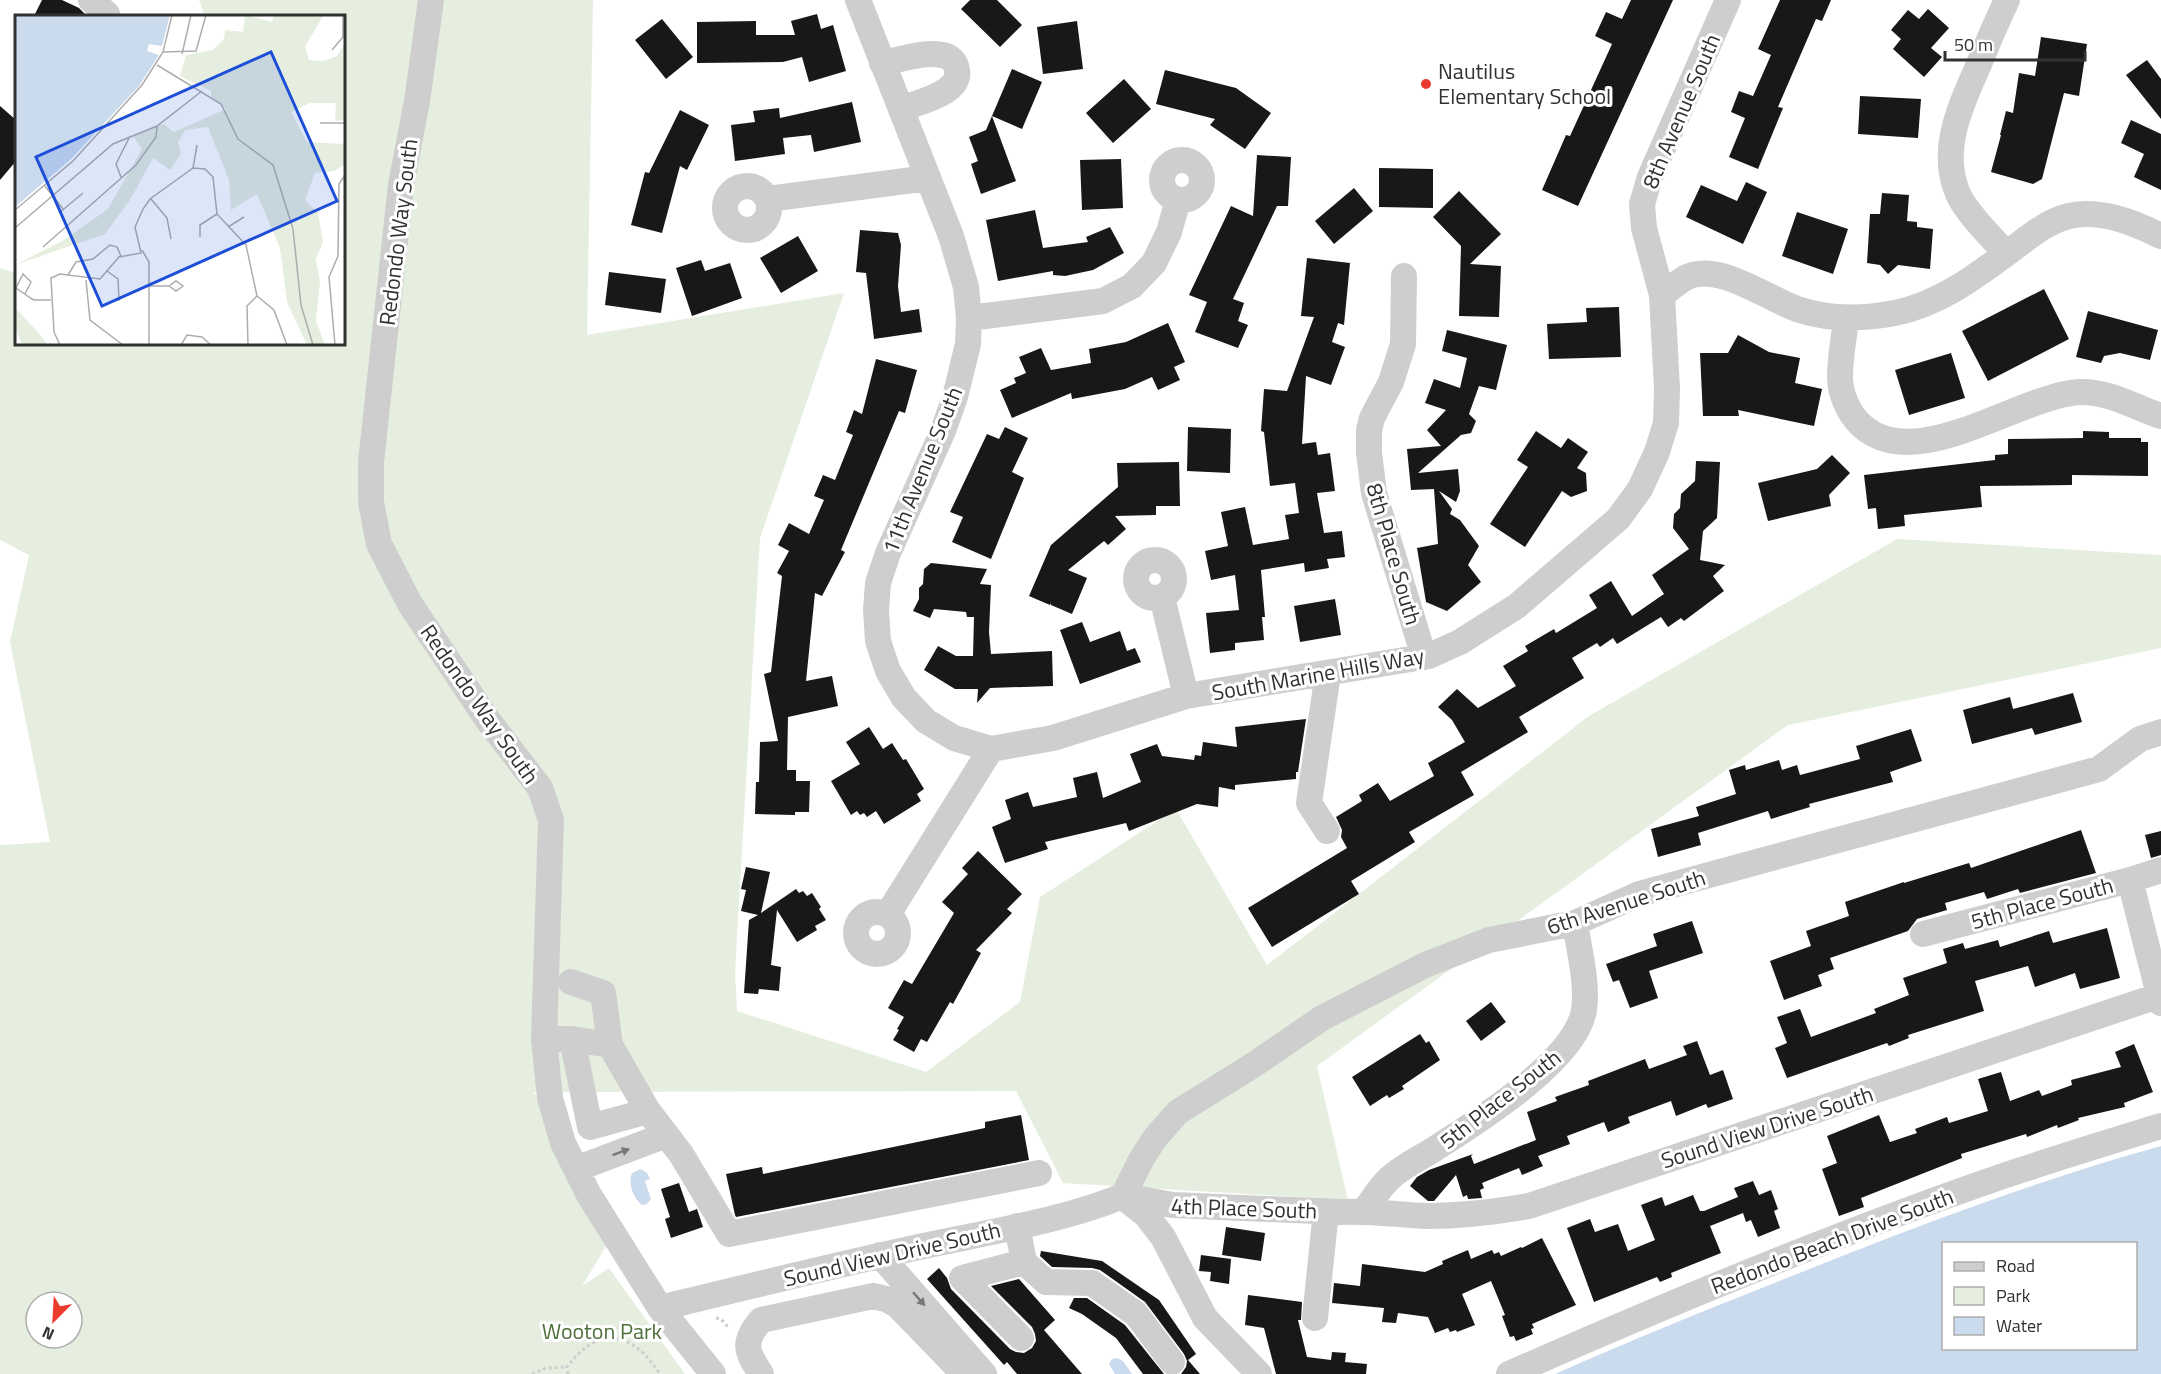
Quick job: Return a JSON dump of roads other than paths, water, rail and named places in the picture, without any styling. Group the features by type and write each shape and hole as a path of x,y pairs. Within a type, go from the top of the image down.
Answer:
{"street":[{"path":"91,0 102,8 106,15"},
{"name":"Redondo Way South","path":"431,0 417,101 401,185 371,462 370,502 379,544 410,604 487,719 540,788 551,820 544,1039 550,1098 563,1143 613,1234 660,1308 713,1374"},
{"name":"11th Avenue South","path":"858,0 960,260 969,318 968,344 955,397 943,431 888,553 878,583 876,610 878,641 888,671 904,698 926,721 954,738 991,749"},
{"name":"8th Avenue South","path":"1662,294 1644,228 1642,204 1650,177 1728,0"},
{"path":"2006,254 1960,197 1953,177 1950,150 1953,132 1963,102 2007,0"},
{"path":"882,63 930,54 943,55 952,59 956,65 958,73 955,84 946,92 901,109"},
{"path":"768,200 928,178"},
{"path":"969,318 1102,301 1132,286 1154,263 1169,232 1178,200"},
{"path":"1662,294 1686,277 1701,274 1716,275 1733,280 1799,310 1846,318 1894,313 1926,303 1962,285 2051,223 2068,216 2089,214 2109,217 2130,222 2161,236"},
{"name":"8th Place South","path":"1404,276 1403,344 1391,382 1372,418 1369,430 1369,453 1374,493 1424,657"},
{"name":"South Marine Hills Way","path":"991,749 1053,738 1186,696 1424,657 1460,642 1517,606 1618,519 1641,489 1658,452 1666,423 1667,389 1662,294"},
{"path":"1846,318 1840,379 1847,405 1864,428 1886,439 1900,441 1947,437 2047,398 2078,392 2113,396 2161,417"},
{"path":"1162,597 1186,696"},
{"path":"1327,831 1309,803 1328,673"},
{"name":"6th Avenue South","path":"1123,1196 1155,1138 1178,1112 1255,1064 1322,1018 1425,966 1489,940 1575,923 1639,894 2099,769 2140,739 2161,732"},
{"path":"888,914 991,749"},
{"name":"5th Place South","path":"1923,934 2161,870"},
{"path":"2130,880 2160,998"},
{"name":"5th Place South","path":"1365,1210 1390,1177 1503,1102 1548,1066 1572,1040 1583,1017 1585,1001 1575,923"},
{"path":"571,982 603,993 610,1045 648,1111 681,1154 729,1234 1039,1173"},
{"name":"Sound View Drive South","path":"1365,1210 1426,1216 1477,1215 1529,1206 2160,998"},
{"path":"544,1039 572,1039 610,1045"},
{"path":"572,1039 590,1127 648,1111"},
{"name":"Redondo Beach Drive South","path":"1509,1374 1622,1324 1894,1216 2006,1175 2161,1126"},
{"path":"576,1168 666,1135"},
{"path":"1123,1196 1146,1215 1163,1237 1205,1318 1260,1374"},
{"name":"Sound View Drive South","path":"660,1308 880,1255 1100,1206 1123,1196"},
{"name":"4th Place South","path":"1123,1196 1173,1205 1326,1211 1365,1210"},
{"path":"1315,1318 1326,1211"},
{"path":"1017,1226 1024,1262 1046,1282 1092,1282 1136,1314 1172,1362"},
{"path":"880,1255 984,1374"},
{"path":"1021,1338 962,1278 1024,1262"},
{"path":"761,1374 751,1359 747,1346 751,1332 761,1320 873,1296 897,1305 964,1374"}],"water":[{"path":"2161,1146 2161,1374 1555,1374 1898,1234 2029,1187"},
{"path":"641,1169 650,1179 645,1181 651,1199 647,1204 642,1205 634,1195 631,1186 632,1173"},
{"path":"1117,1358 1123,1361 1132,1374 1115,1374 1109,1364 1112,1359"}],"place":[{"name":"Nautilus Elementary School","path":"1426,84"}],"park label":[{"name":"Wooton Park","path":"602,1331"}]}
